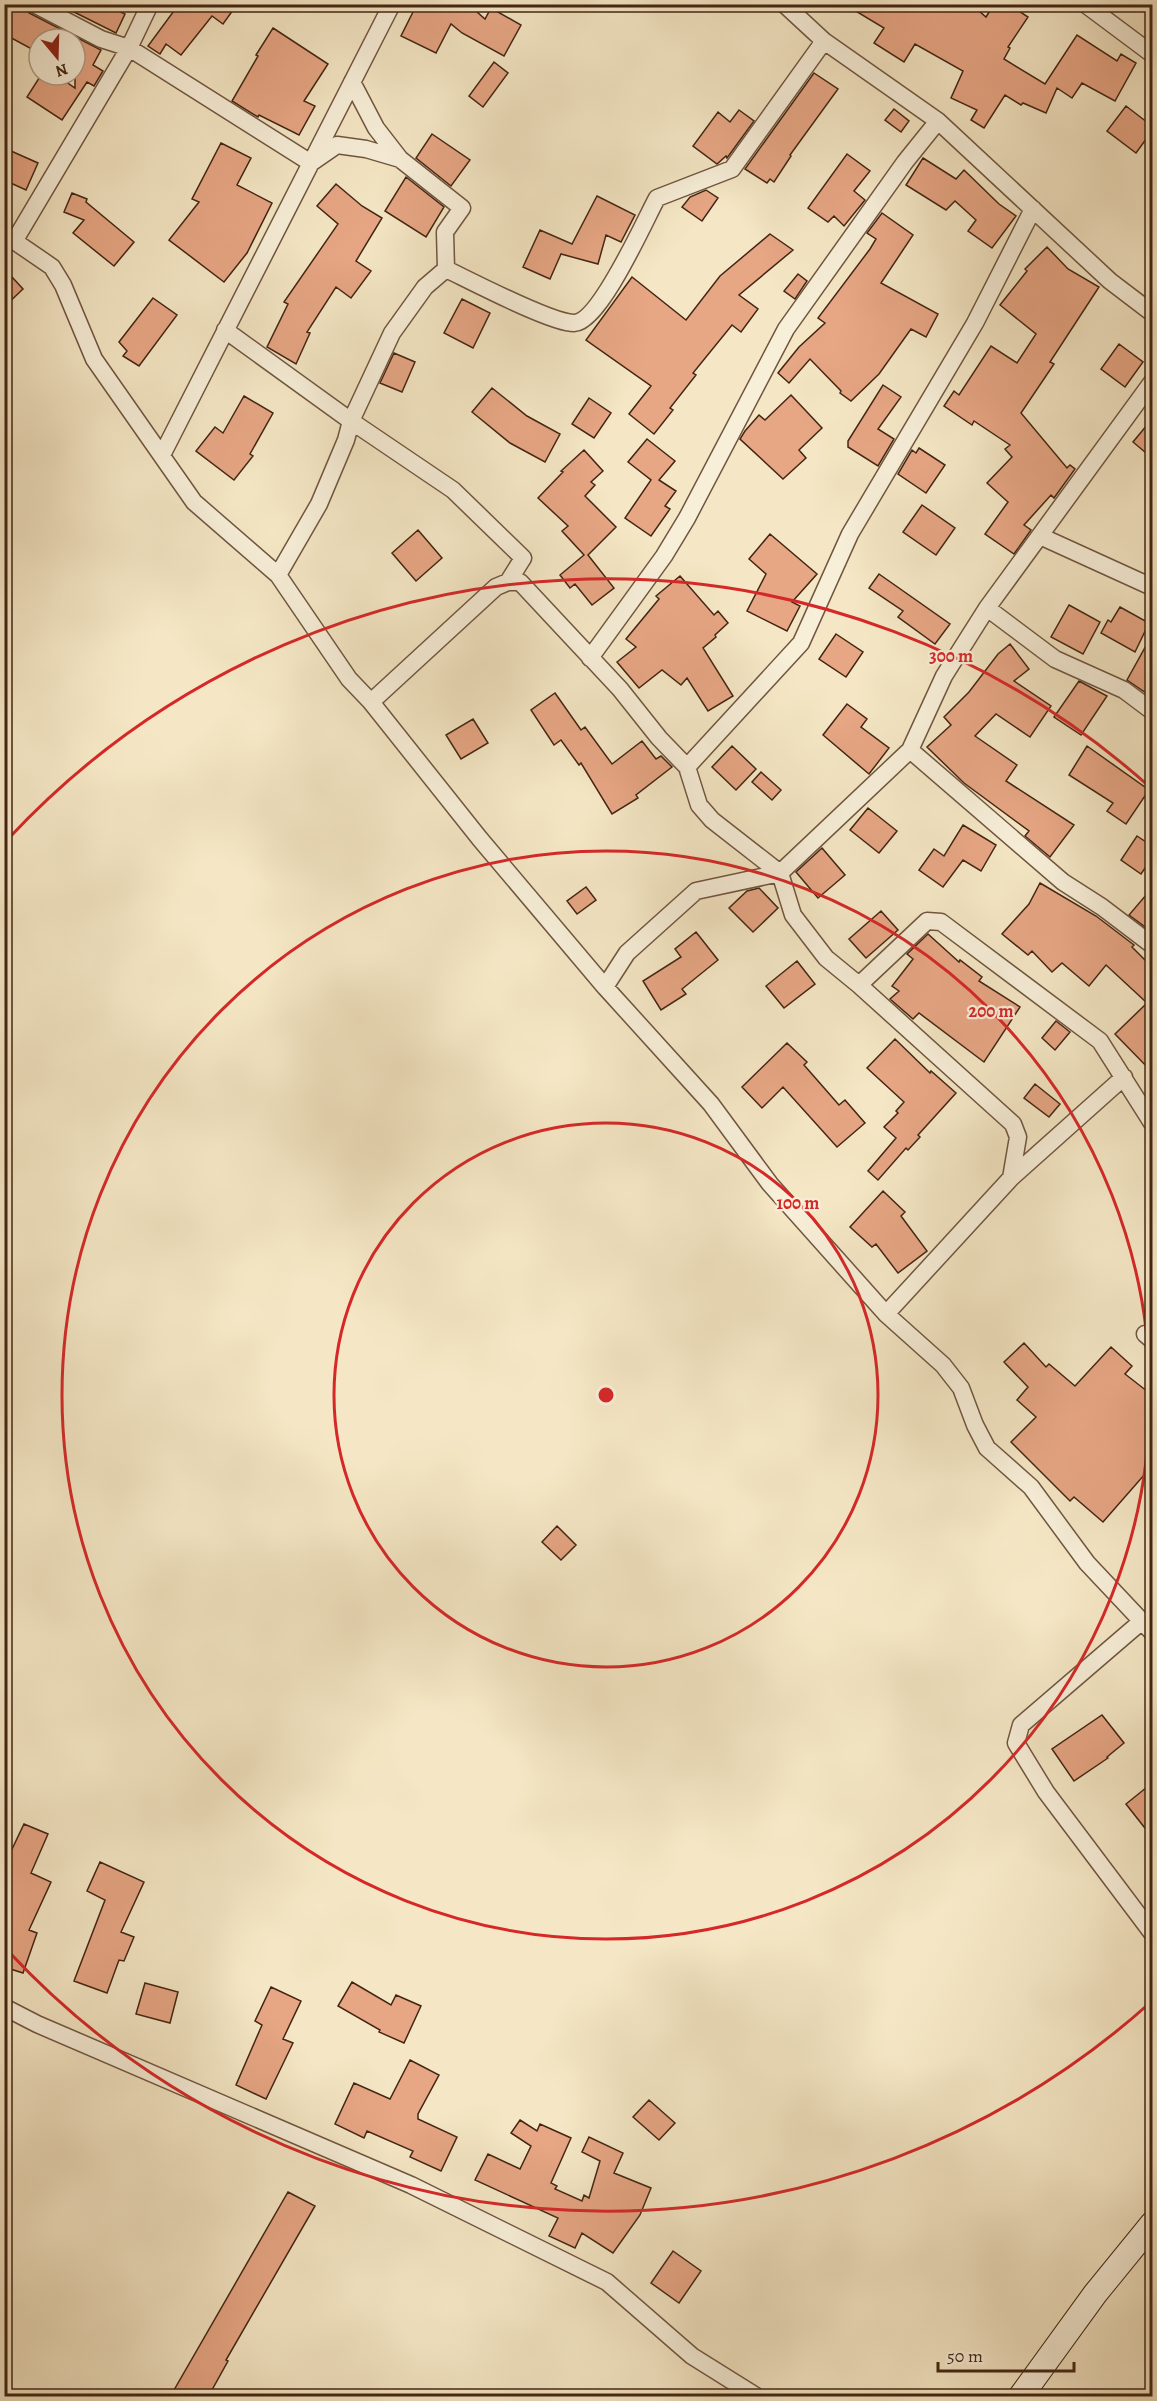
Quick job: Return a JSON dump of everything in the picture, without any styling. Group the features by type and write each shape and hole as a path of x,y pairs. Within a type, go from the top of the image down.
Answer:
{"main road":[{"path":"1022,2397 1095,2294 1152,2224"}],"street":[{"path":"34,4 101,39 129,48 311,164"},
{"path":"150,4 129,48 10,237 52,267 63,285 94,359 194,502 278,575 349,679 371,702 480,839 605,987 711,1104 770,1184 886,1314 943,1365 961,1388 975,1425 987,1448 1031,1487 1087,1563 1147,1626 1022,1725 1016,1743 1046,1792 1152,1933"},
{"path":"162,454 392,4"},
{"path":"784,4 824,41 938,121 1110,281 1152,313"},
{"path":"1085,4 1152,54"},
{"path":"446,269 554,319 575,323 588,317 606,294 657,198 732,169 824,41"},
{"path":"352,82 376,128 400,159 462,208 445,232 446,269"},
{"path":"590,658 664,556 687,518 786,329 905,162 938,121"},
{"path":"311,164 337,145 366,149 400,159"},
{"path":"687,767 801,643 850,534 975,323 1033,209"},
{"path":"278,575 319,504 346,440 351,421 393,333 425,287 446,269"},
{"path":"225,330 351,421 453,490 523,558 508,582"},
{"path":"605,987 627,953 696,891 780,873 910,750 944,676 987,608 1152,382"},
{"path":"1040,536 1152,587"},
{"path":"371,702 496,587 508,582 520,582 687,767 699,805 712,820 780,873 793,915 826,958 1013,1124 1018,1137 1011,1178"},
{"path":"987,608 1055,659 1124,690 1152,711"},
{"path":"910,750 1063,882 1102,907 1152,945"},
{"path":"859,986 927,921 941,922 1100,1041 1152,1123"},
{"path":"886,1314 1011,1178 1124,1077"},
{"path":"4,2007 37,2024 411,2185 607,2282 692,2356 756,2397"}],"building":[{"path":"4,4 24,4 29,13 56,27 27,27 27,46 4,34"},
{"path":"58,4 104,4 125,14 116,33"},
{"path":"179,4 226,4 233,10 223,24 212,16 181,55 166,44 160,54 148,46"},
{"path":"417,4 468,4 485,19 491,8 521,25 504,56 462,33 451,24 436,53 401,36"},
{"path":"844,4 971,4 986,17 994,4 1008,4 1028,17 1008,47 1010,48 1004,59 1045,84 1077,35 1117,61 1121,54 1136,63 1115,101 1082,83 1072,98 1057,88 1046,113 1023,103 1021,105 1005,95 984,128 971,120 977,110 951,98 963,71 915,44 904,62 874,43 884,28"},
{"path":"273,28 328,64 304,101 315,106 299,135 259,115 258,117 232,101"},
{"path":"87,43 101,50 93,65 103,71 94,86 87,82"},
{"path":"494,62 508,73 483,107 469,96"},
{"path":"814,73 838,89 790,155 774,182 770,179 767,183 745,169"},
{"path":"33,87 84,87 62,120 27,97"},
{"path":"1126,106 1152,126 1152,131 1136,153 1107,131"},
{"path":"894,109 909,121 901,132 885,120"},
{"path":"739,110 754,121 727,158 726,156 717,164 693,146 718,112 730,122"},
{"path":"432,134 470,160 451,186 416,158"},
{"path":"221,143 251,158 237,185 272,203 247,253 224,282 169,240 199,202 192,199"},
{"path":"11,151 38,163 26,190 4,180 4,164"},
{"path":"847,154 870,171 854,191 865,200 844,226 834,216 828,222 808,208"},
{"path":"923,158 956,179 964,170 999,204 1016,216 992,248 968,231 976,220 955,201 946,210 906,185"},
{"path":"406,177 444,207 426,237 385,211"},
{"path":"336,184 362,206 382,218 356,261 371,271 351,298 336,287 307,332 310,333 296,364 267,347 288,304 284,302 338,224 317,206"},
{"path":"706,190 718,198 702,221 682,207 690,197"},
{"path":"72,193 87,199 86,202 134,242 114,266 73,233 84,220 64,212"},
{"path":"597,196 635,215 621,242 606,235 598,264 561,254 550,279 523,267 540,230 572,244"},
{"path":"882,213 913,235 881,283 938,314 926,337 911,329 879,374 851,401 840,393 841,391 810,359 789,383 778,373 799,347 825,323 818,318 870,249 876,239 867,233"},
{"path":"770,234 793,250 739,295 758,309 741,332 732,325 693,373 696,375 670,408 673,410 654,434 629,414 651,386 586,340 632,277 686,320 720,276"},
{"path":"1047,247 1068,269 1099,287 1050,362 1054,364 1021,413 1067,468 1070,465 1075,469 1054,498 1051,495 1024,525 1031,530 1014,554 985,534 1008,502 987,483 1012,457 1005,449 1010,445 974,421 972,425 944,406 954,391 959,395 991,346 1017,363 1036,334 1000,305 1027,271 1025,269"},
{"path":"798,274 807,281 795,299 784,291"},
{"path":"12,277 23,289 4,307 4,285"},
{"path":"153,298 177,315 139,366 123,356 127,351 119,342"},
{"path":"462,299 490,313 473,348 444,333"},
{"path":"1119,344 1143,362 1125,387 1101,369"},
{"path":"394,353 415,362 402,392 380,383"},
{"path":"883,385 901,397 878,429 894,439 878,466 848,447 848,441"},
{"path":"492,388 527,416 560,434 545,462 510,443 472,412"},
{"path":"791,395 822,428 799,450 806,458 783,479 740,439 759,415 765,420"},
{"path":"244,396 273,413 250,454 253,456 234,480 196,451 215,427 223,433"},
{"path":"589,398 611,413 594,438 572,424"},
{"path":"1152,419 1152,458 1133,442"},
{"path":"647,439 675,461 659,480 676,491 665,506 670,509 651,536 625,518 651,480 628,462"},
{"path":"919,448 945,465 926,493 898,474 912,450 916,453"},
{"path":"584,450 603,471 591,482 595,485 585,496 616,527 588,555 614,588 592,605 575,584 570,588 560,575 584,555 562,531 568,526 538,498 563,472 561,471"},
{"path":"922,505 955,528 936,555 903,532"},
{"path":"418,530 442,558 416,581 392,553"},
{"path":"770,534 817,574 792,602 800,606 787,631 747,611 766,574 749,559"},
{"path":"879,574 950,624 935,644 898,617 903,611 869,588"},
{"path":"680,576 714,615 718,611 728,623 703,648 733,696 708,711 687,678 681,685 662,670 639,688 617,662 636,647 626,639 659,599 656,596"},
{"path":"1069,605 1100,622 1083,654 1051,637"},
{"path":"1120,607 1149,623 1135,652 1101,633 1108,620 1111,622"},
{"path":"836,634 863,652 846,677 819,659"},
{"path":"1152,635 1152,697 1127,680"},
{"path":"1010,644 1029,669 1014,681 1051,706 1030,737 996,714 975,736 1017,765 1006,781 1074,825 1050,857 1025,836 1029,831 964,783 927,747 951,725 944,717 969,692 998,654"},
{"path":"1079,681 1107,696 1081,735 1054,717"},
{"path":"555,693 581,730 585,727 612,764 642,741 656,759 661,756 672,767 636,795 638,798 612,814 581,763 579,765 561,740 554,745 531,710"},
{"path":"847,704 867,719 861,727 889,748 869,774 823,735"},
{"path":"473,719 488,743 461,759 446,735"},
{"path":"732,746 756,769 736,790 712,767"},
{"path":"1087,746 1149,790 1126,824 1107,811 1113,803 1069,775"},
{"path":"761,772 781,790 772,800 752,782"},
{"path":"868,808 897,831 879,853 850,830"},
{"path":"963,825 996,845 981,871 963,860 943,887 919,870 934,849 944,856"},
{"path":"1137,836 1152,846 1152,858 1141,874 1121,860"},
{"path":"822,848 845,875 818,898 796,872"},
{"path":"1040,883 1096,916 1134,945 1132,947 1152,967 1152,1072 1115,1034 1147,1003 1106,965 1089,986 1062,963 1052,972 1032,951 1028,955 1002,934 1029,904"},
{"path":"586,887 596,900 577,914 567,901"},
{"path":"759,888 778,908 753,932 729,908 747,891"},
{"path":"1152,888 1152,924 1148,929 1129,915"},
{"path":"881,911 898,930 866,958 849,939"},
{"path":"696,932 718,960 682,989 686,994 661,1010 643,981 681,957 675,949"},
{"path":"928,934 959,962 960,960 982,977 979,981 1020,1007 984,1062 919,1013 913,1019 890,999 899,991 892,986 913,959 907,954"},
{"path":"797,961 815,984 784,1008 766,986"},
{"path":"1056,1021 1070,1032 1055,1050 1042,1038"},
{"path":"895,1039 930,1073 931,1071 956,1093 918,1135 920,1137 908,1150 906,1148 878,1180 868,1171 896,1138 884,1127 898,1113 896,1111 904,1102 867,1068"},
{"path":"787,1043 807,1062 804,1065 839,1105 845,1100 865,1123 837,1147 783,1087 762,1108 742,1087"},
{"path":"1035,1084 1060,1104 1049,1117 1024,1098"},
{"path":"883,1191 905,1212 901,1216 927,1251 898,1273 876,1244 872,1247 850,1227"},
{"path":"1024,1343 1046,1367 1049,1364 1075,1386 1111,1347 1132,1366 1125,1374 1152,1395 1152,1466 1103,1522 1074,1497 1070,1501 1011,1442 1036,1417 1017,1400 1028,1387 1004,1362"},
{"path":"557,1526 576,1545 561,1560 542,1542"},
{"path":"1102,1715 1124,1743 1108,1758 1074,1781 1052,1749"},
{"path":"1152,1783 1152,1837 1126,1804"},
{"path":"24,1824 48,1834 31,1873 51,1882 29,1930 37,1933 23,1973 4,1967 4,1866"},
{"path":"100,1862 144,1882 121,1932 134,1937 124,1961 119,1960 107,1993 74,1981 105,1900 87,1891"},
{"path":"352,1982 391,2005 396,1995 421,2006 404,2043 379,2032 380,2030 338,2006"},
{"path":"145,1983 178,1992 170,2023 136,2014"},
{"path":"271,1987 301,2001 283,2039 293,2043 266,2099 236,2085 262,2025 255,2021"},
{"path":"410,2060 439,2075 418,2114 418,2119 457,2137 441,2171 410,2157 413,2151 367,2131 364,2138 335,2124 354,2083 390,2099"},
{"path":"649,2100 675,2123 659,2140 633,2117"},
{"path":"520,2120 537,2131 540,2124 571,2138 551,2183 557,2186 555,2189 582,2201 584,2195 589,2198 600,2161 582,2152 589,2137 623,2153 614,2173 651,2188 640,2215 613,2253 582,2233 575,2248 549,2236 558,2218 475,2180 488,2154 520,2169 531,2146 511,2133"},
{"path":"288,2192 315,2206 226,2360 228,2361 208,2397 170,2397"},
{"path":"673,2251 701,2271 679,2303 651,2283"}]}
